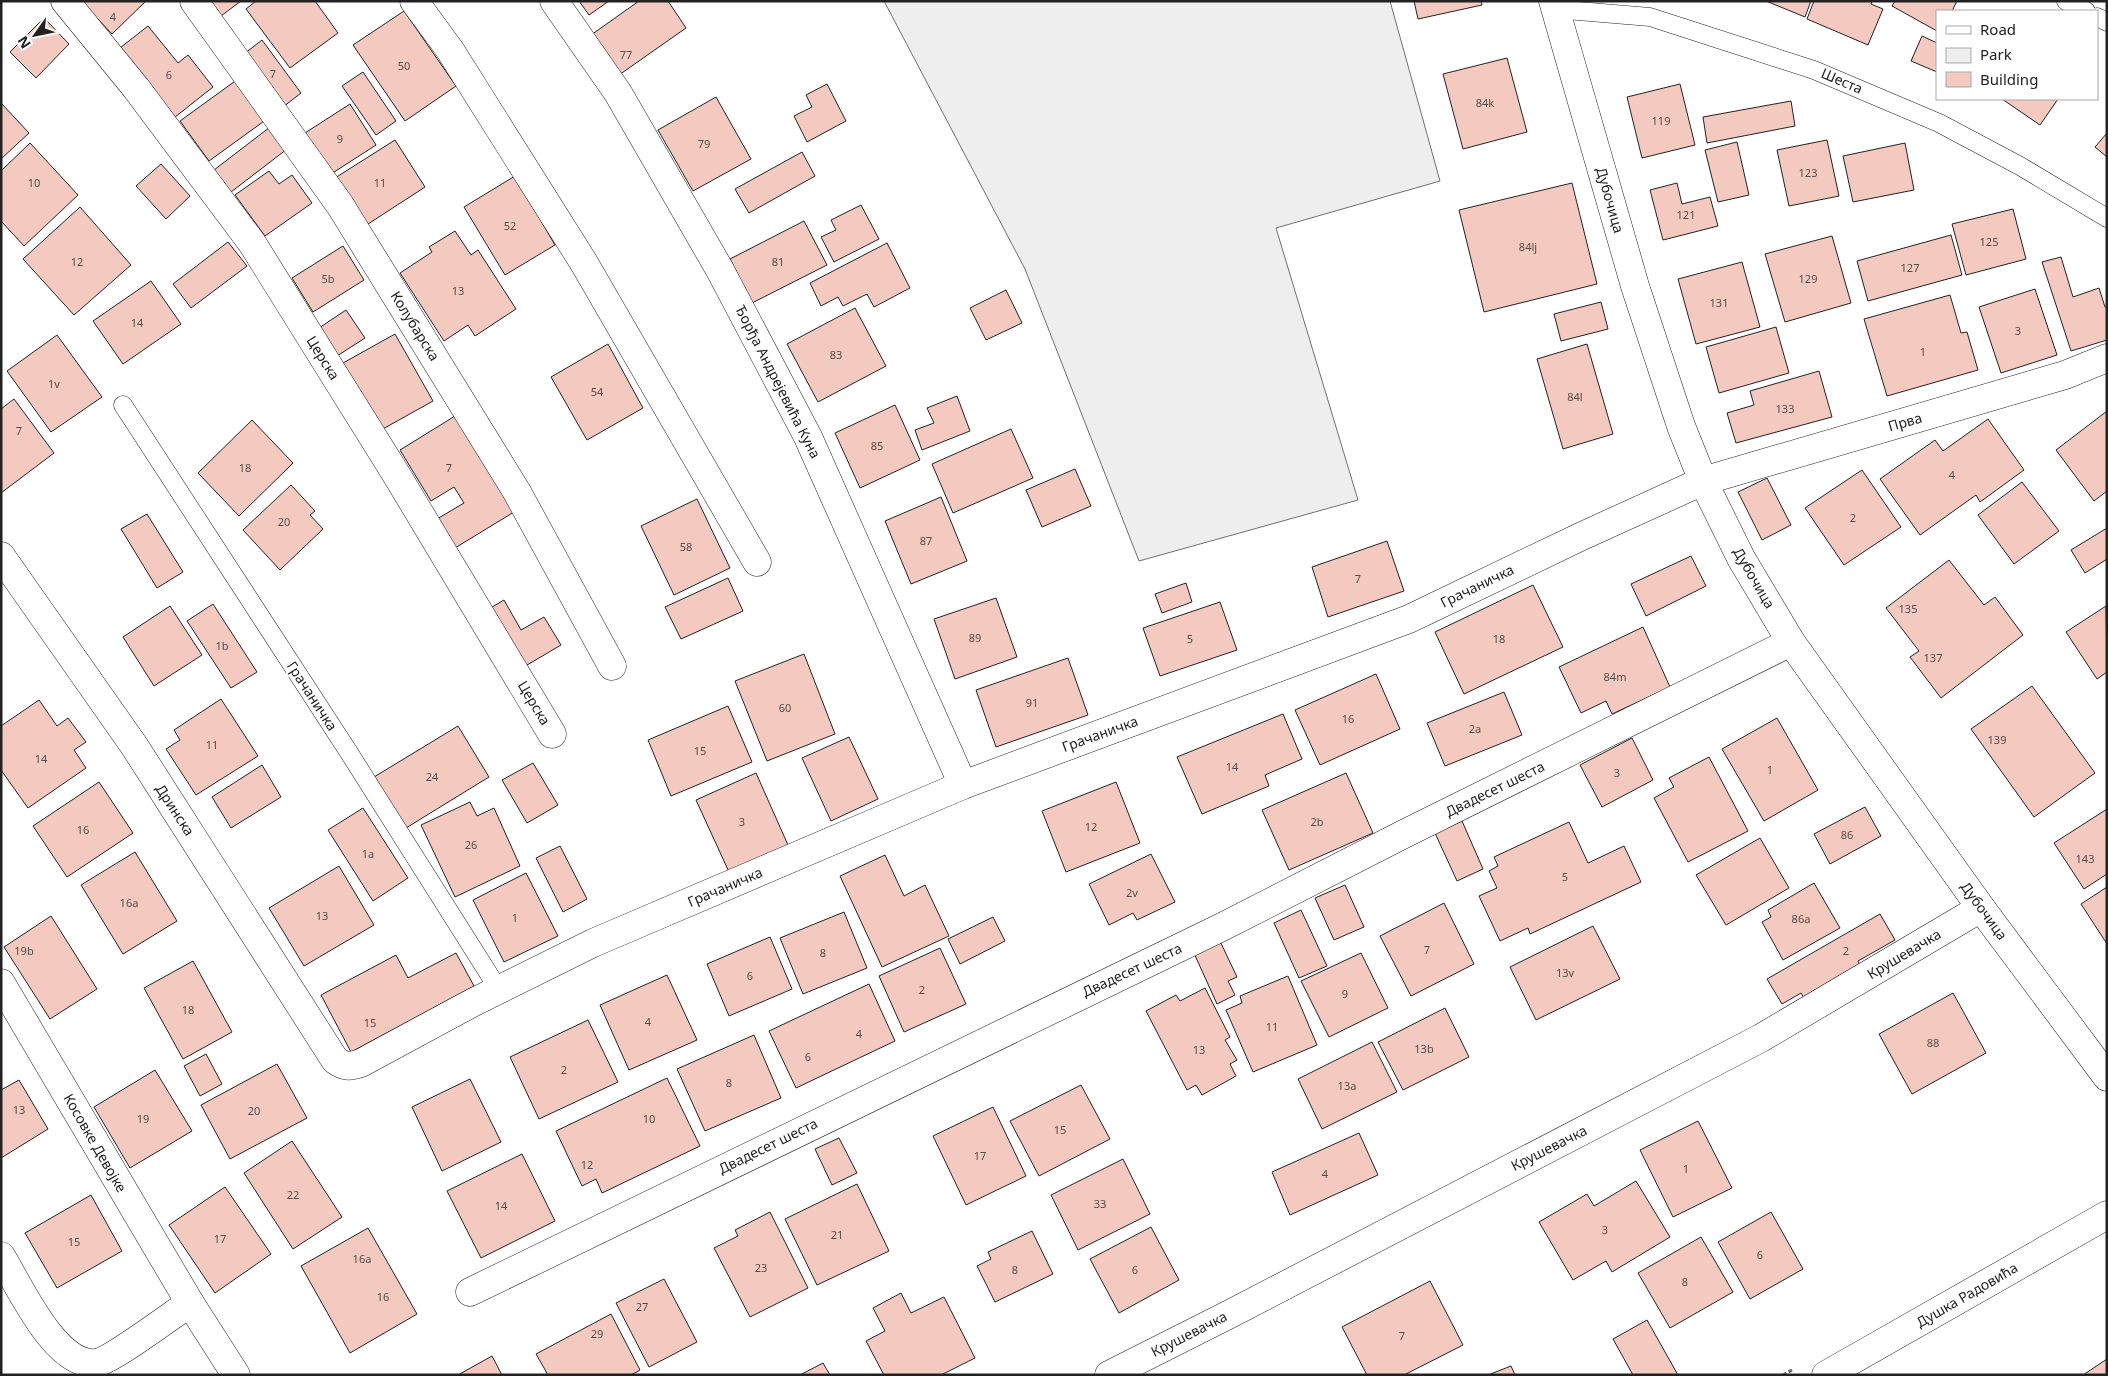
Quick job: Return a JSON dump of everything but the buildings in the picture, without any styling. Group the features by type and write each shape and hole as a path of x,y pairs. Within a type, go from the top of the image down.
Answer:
{"street":[{"name":"Церска","path":"65,1 136,88 252,243 396,474 552,734"},
{"name":"Колубарска","path":"194,1 340,205 517,492 612,666"},
{"path":"414,1 450,50 584,263 757,562"},
{"name":"Ђорђа Андрејевића Куна","path":"554,1 618,93 720,270 808,437 963,785"},
{"name":"Дубочица","path":"1554,5 1635,286 1681,426 1703,481 1741,558 1791,642 1982,908 2107,1077"},
{"name":"Прва","path":"1703,481 2065,374 2107,358"},
{"name":"Грачаничка","path":"344,1066 351,1067 361,1063 498,990 593,943 963,785 1409,619 1580,537 1703,481"},
{"name":"Дринска","path":"1,556 135,747 334,1060 344,1066"},
{"name":"Двадесет шеста","path":"470,1292 1035,1016 1222,927 1404,834 1791,642"},
{"name":"Крушевачка","path":"1109,1375 1237,1311 1761,1038 1982,908"},
{"name":"Косовке Девојке","path":"1,983 190,1303 236,1375"},
{"name":"Душка Радовића","path":"1826,1375 2107,1215"},
{"path":"1,1256 48,1336 65,1352 82,1360 96,1363 118,1352 190,1303"}],"lane":[{"path":"2066,1 2084,10"},
{"name":"Шеста","path":"1554,5 1650,17 1814,70 1939,123 2020,166 2107,218"},
{"name":"Грачаничка","path":"123,405 348,751 498,990"}],"green space":[{"path":"884,1 1390,1 1440,181 1276,228 1358,500 1139,561 1025,269"}]}
